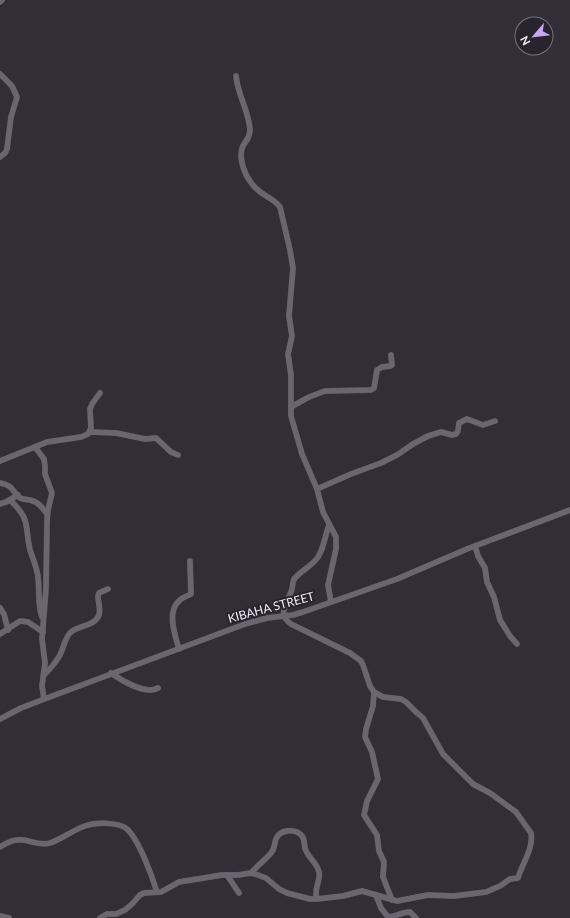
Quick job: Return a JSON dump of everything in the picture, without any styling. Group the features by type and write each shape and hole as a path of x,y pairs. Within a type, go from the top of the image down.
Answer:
{"street":[{"path":"0,74 12,86 17,97 11,117 8,149 0,157"},
{"path":"236,76 238,91 249,120 250,130 250,137 242,150 244,167 249,180 255,188 280,207 292,261 293,268 289,316 292,336 288,354 291,375 291,416 300,449 317,489 323,512 336,540 328,585 331,602"},
{"path":"290,407 325,391 371,390 374,388 376,372 379,368 390,366 392,364 391,355"},
{"path":"90,432 92,422 90,409 100,393"},
{"path":"317,489 381,463 428,436 441,432 452,435 456,434 460,423 467,419 483,425 495,421"},
{"path":"0,461 53,441 81,437 90,432 116,433 145,438 156,438 171,452 178,455"},
{"path":"35,447 44,459 45,474 51,489 51,499 47,514 46,589 43,619 43,643 46,664 42,686 44,699"},
{"path":"0,483 10,486 23,499 37,502 47,514"},
{"path":"0,504 18,495"},
{"path":"10,500 23,514 27,523 28,542 38,577 38,603 43,619"},
{"name":"KIBAHA STREET","path":"0,719 44,699 111,673 245,624 267,618 284,617 303,612 397,579 475,546 570,510"},
{"path":"100,918 107,914 116,914 124,910 144,893 164,891 176,883 184,881 226,875 251,873 266,878 279,889 301,898 317,899 343,896 362,891 392,900 402,900 428,895 454,896 486,892 497,888 510,879 518,878 530,847 532,836 516,812 490,793 473,784 450,762 443,754 423,718 408,704 403,700 383,697 374,692 370,686 363,665 356,657 292,624 284,617 284,606 292,589 294,579 308,568 318,556 330,525"},
{"path":"475,546 478,556 485,568 487,582 494,597 500,620 517,644"},
{"path":"179,649 172,614 179,600 191,594 190,561"},
{"path":"45,674 55,664 70,632 87,625 99,616 98,594 108,589"},
{"path":"0,608 4,614 8,630"},
{"path":"0,634 8,630 17,622 24,621 43,632"},
{"path":"111,673 125,682 139,687 153,690 158,688"},
{"path":"374,692 373,706 365,734 372,752 378,779 367,801 364,815 376,835 379,851 384,862 383,877 392,900"},
{"path":"0,847 15,840 21,839 41,844 50,843 88,825 100,824 121,826 128,830 134,839 146,863 157,892"},
{"path":"251,873 274,849 276,839 279,835 287,831 299,832 303,838 305,850 317,866 319,872 315,892 317,899"},
{"path":"226,875 239,893"},
{"path":"376,895 381,908 388,917 410,912 416,918"},
{"path":"0,916 9,918"}]}
